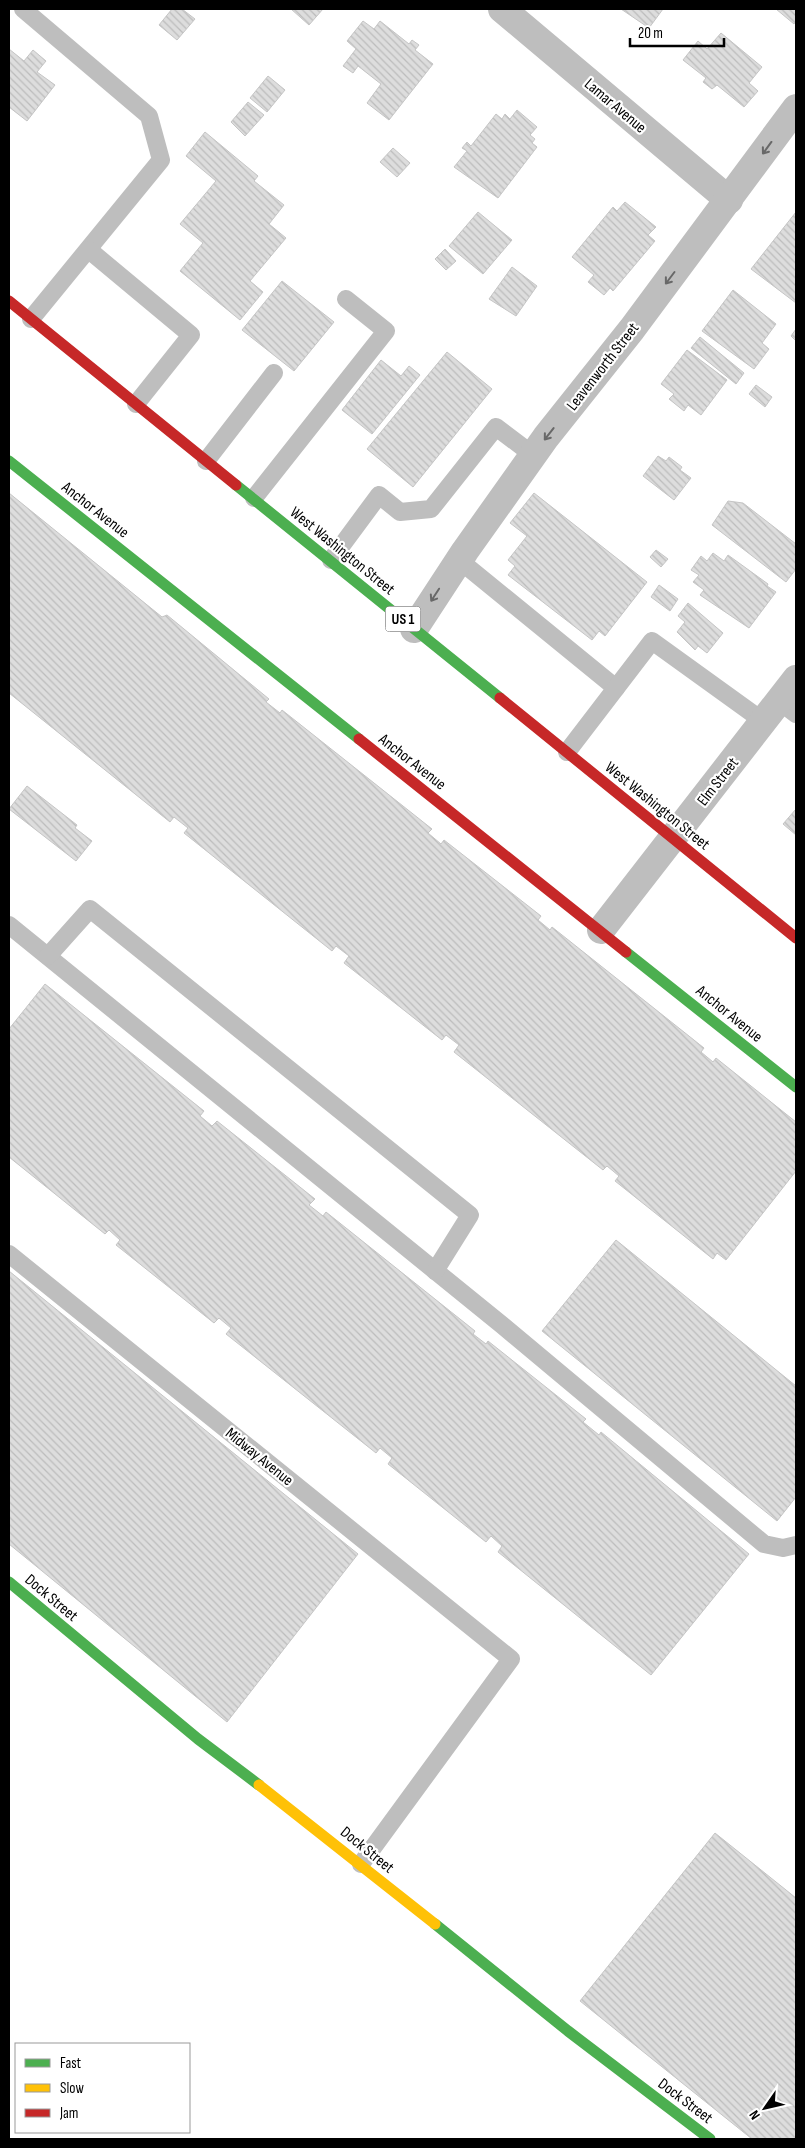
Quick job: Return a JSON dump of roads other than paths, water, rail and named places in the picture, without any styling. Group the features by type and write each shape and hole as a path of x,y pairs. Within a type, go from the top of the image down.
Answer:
{"street":[{"name":"Lamar Avenue","path":"502,9 730,200"},
{"name":"Leavenworth Street","path":"414,628 533,455 730,200 796,108"},
{"name":"West Washington Street","path":"9,301 796,938"},
{"name":"Anchor Avenue","path":"9,461 796,1087"},
{"name":"Elm Street","path":"601,930 673,838 779,712 796,679"},
{"name":"Dock Street","path":"9,1582 198,1739 361,1864 568,2031 710,2139"}],"lane":[{"path":"23,9 148,116 161,160 31,320"},
{"path":"88,250 191,335 136,404"},
{"path":"254,498 386,331 346,300"},
{"path":"206,461 274,373"},
{"path":"330,560 378,495 400,512 431,509 496,427 533,455"},
{"path":"459,560 616,688"},
{"path":"567,752 652,641 779,712"},
{"path":"48,956 90,909 470,1216 435,1271"},
{"path":"9,925 435,1271 764,1544 783,1548 796,1545"},
{"name":"Midway Avenue","path":"9,1254 511,1659 361,1864"}]}
